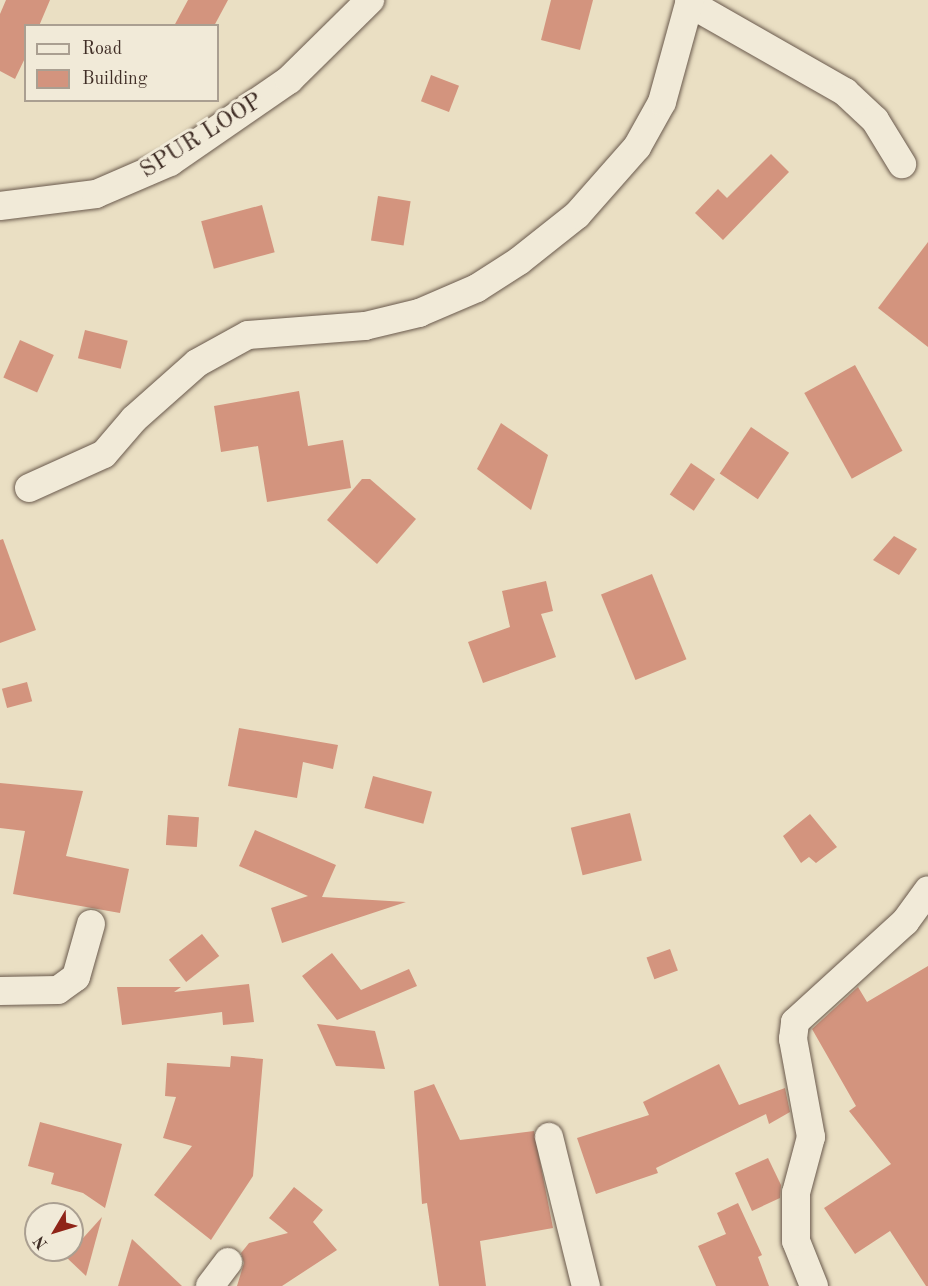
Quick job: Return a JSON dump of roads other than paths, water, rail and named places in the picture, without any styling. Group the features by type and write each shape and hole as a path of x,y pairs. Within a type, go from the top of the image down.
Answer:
{"street":[{"path":"29,488 104,454 134,419 197,363 248,335 365,326 419,313 477,288 519,261 606,186 637,147 662,102 689,1 845,92 875,120 902,164"},
{"name":"SPUR LOOP","path":"0,206 96,194 170,162 288,80 372,2"},
{"path":"814,1286 795,1225 796,1193 811,1137 793,1039 795,1022 905,922 928,890"},
{"path":"0,991 58,990 76,977 91,924"},
{"path":"549,1137 586,1286"},
{"path":"210,1286 228,1262"}]}
